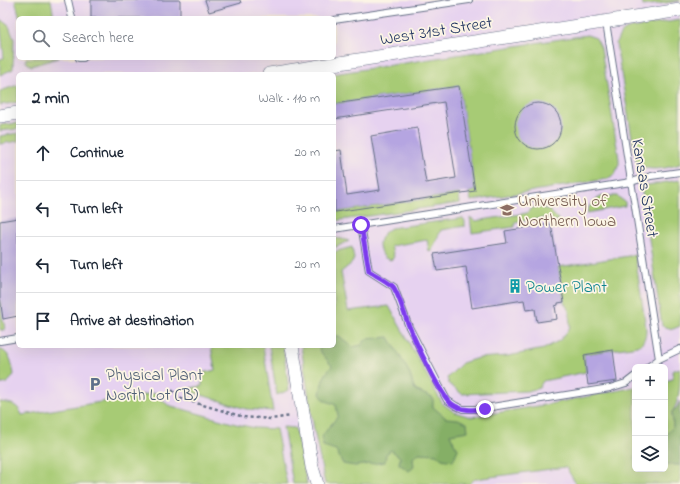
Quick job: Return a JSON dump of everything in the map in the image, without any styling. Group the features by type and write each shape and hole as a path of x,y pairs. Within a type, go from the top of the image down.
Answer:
{"street":[{"name":"West 31st Street","path":"282,72 680,10"},
{"path":"0,116 16,113"},
{"path":"292,348 312,467 317,484"}],"lane":[{"path":"68,0 72,16"},
{"path":"336,20 469,0"},
{"name":"Kansas Street","path":"606,22 659,359"},
{"path":"336,229 631,182 651,176 680,172"},
{"path":"361,225 369,271 394,287 409,327 440,389 447,400 456,406 471,410 478,410 620,386 632,378"},
{"path":"0,340 16,338"},
{"path":"652,364 680,349"}],"path":[{"path":"172,390 180,398 244,417 271,419 304,414"}],"shaded area":[{"name":"University of Northern Iowa","path":"0,0 680,0 680,484 0,484"}],"green space":[{"path":"15,0 51,0 54,16 19,16"},
{"path":"642,0 680,0 680,1 643,6"},
{"path":"0,19 9,26 14,39 13,69 0,75 0,59 4,58"},
{"path":"680,20 680,164 656,169 645,168 636,161 616,44 618,38 624,30"},
{"path":"587,35 596,38 601,48 619,164 615,174 607,179 471,201 469,192 475,191 459,86 336,104 336,74"},
{"path":"26,60 51,60 31,66 26,62"},
{"path":"16,86 16,102 0,105 0,91"},
{"path":"16,123 16,129 0,131 0,125"},
{"path":"16,133 16,141 0,144 0,136"},
{"path":"680,180 680,326 673,329 662,326 641,186"},
{"path":"459,194 460,203 336,221 336,212"},
{"path":"603,196 617,196 625,202 625,206 587,213 592,203"},
{"path":"540,207 549,210 559,220 552,222 551,217 515,222 515,227 472,233 470,217 475,221 527,213 531,208"},
{"path":"463,218 465,221 465,226 441,230 431,252 429,251 427,240 391,246 394,257 391,260 385,258 380,250 379,242 383,234 391,228"},
{"path":"336,238 349,241 336,247"},
{"path":"352,247 354,259 352,263 341,272 348,311 389,306 442,403 454,412 471,417 544,405 632,388 632,472 668,472 668,464 680,465 680,484 576,484 566,467 475,479 469,484 325,484 314,430 301,348 336,348 336,251"},
{"path":"635,255 646,328 645,338 638,346 584,354 586,372 543,381 539,388 527,391 462,394 449,384 447,378 462,363 478,358 508,356 544,349 560,340 570,328 569,311 564,302 558,267"},
{"path":"0,298 5,330 0,330"},
{"path":"336,336 339,336 353,347 362,345 366,339 389,337 409,372 415,390 433,398 433,407 446,418 458,419 467,423 468,431 450,434 458,449 453,461 442,459 436,454 419,453 413,458 414,467 409,471 399,464 400,457 391,450 386,454 385,462 355,466 343,464 336,450 323,446 322,436 338,416 336,405 324,400 320,394 325,376 332,366 319,350 320,348 336,348"},
{"path":"211,348 263,348 273,411 246,409 192,392 191,388 202,386 202,373 215,370"},
{"path":"269,348 283,348 289,390 277,395"},
{"path":"0,349 9,356 14,374 5,384 0,384"},
{"path":"680,368 680,386 677,403 672,412 673,427 668,432 668,380 673,379 672,371"},
{"path":"155,393 168,405 236,424 255,428 276,429 287,484 0,484 0,402 16,406 22,415"},
{"path":"680,401 680,465 668,464 668,432 673,427 672,412"},
{"path":"283,427 295,428 307,484 293,484"}],"building":[{"path":"91,0 180,0 180,16 91,16"},
{"path":"205,0 240,0 241,3 209,12"},
{"path":"459,86 475,191 336,212 336,151 341,150 347,195 380,190 371,136 417,128 426,183 456,178 444,102 336,119 336,104"},
{"path":"543,103 547,104 557,113 560,117 560,135 551,145 543,149 533,149 525,145 516,135 515,121 519,113 529,104"},
{"path":"16,218 16,316 3,319 0,298 0,221"},
{"name":"Power Plant","path":"551,224 564,302 558,303 558,305 555,306 557,319 537,322 535,309 526,310 524,300 472,308 466,267 437,271 434,254 507,243 505,231"},
{"path":"613,350 617,381 588,385 584,355"}],"place":[{"name":"University of Northern Iowa","path":"507,210"},
{"name":"Power Plant","path":"515,286"},
{"name":"Physical Plant North Lot (B)","path":"95,384"}],"route":[{"path":"361,225 369,271 394,287 409,327 447,400 463,409 485,409"}]}
